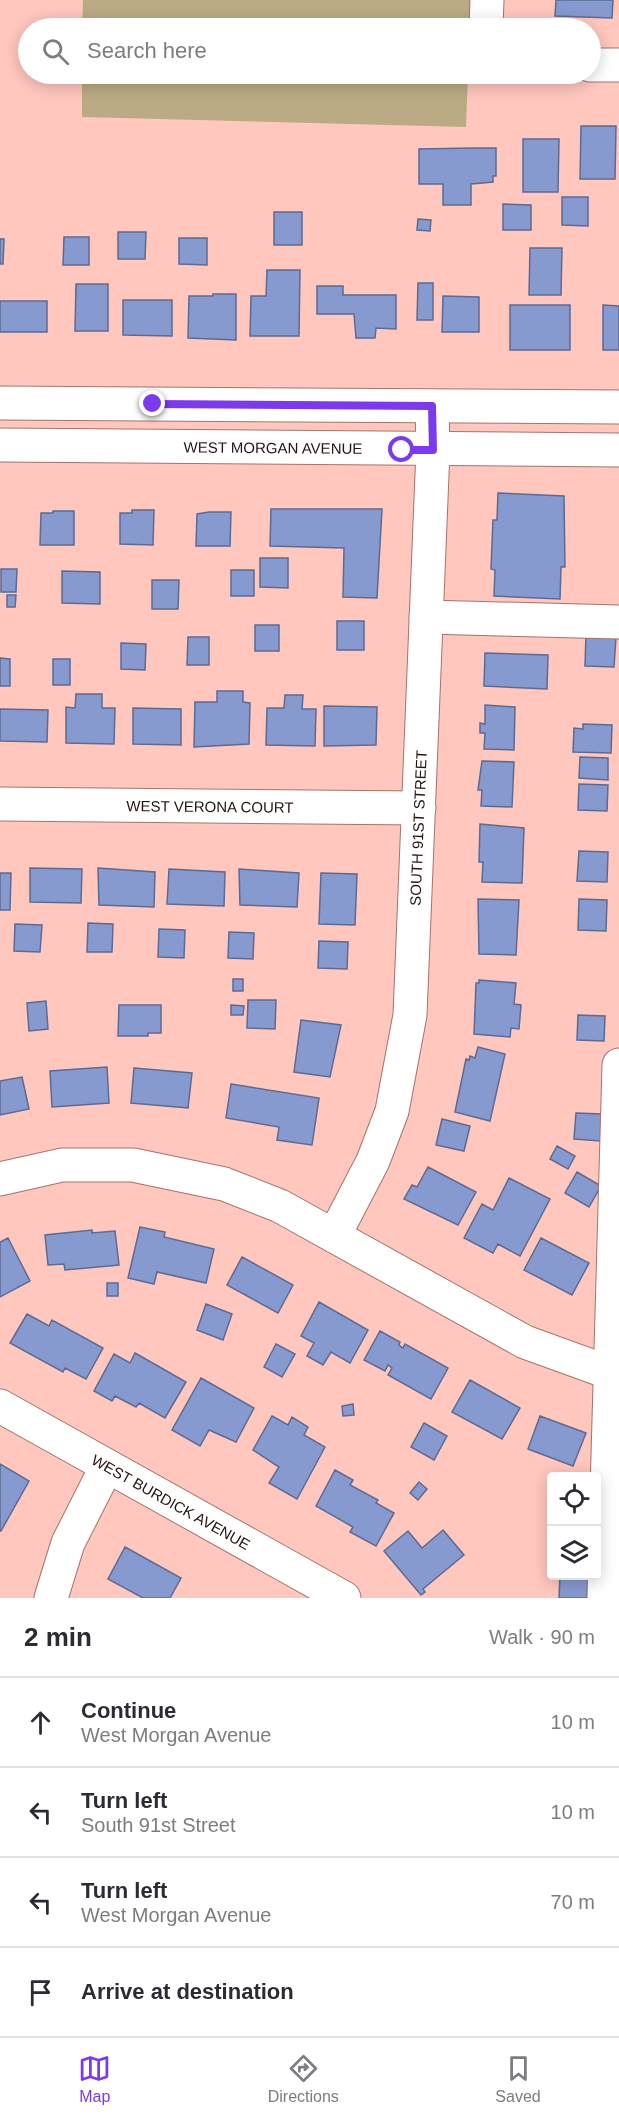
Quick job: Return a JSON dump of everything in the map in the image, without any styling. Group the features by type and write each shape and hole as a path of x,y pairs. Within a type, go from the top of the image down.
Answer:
{"street":[{"path":"486,18 487,0"},
{"path":"601,65 619,65"},
{"path":"0,403 619,407"},
{"name":"SOUTH 91ST STREET","path":"334,1236 373,1161 392,1111 411,1015 433,450 432,406"},
{"name":"WEST MORGAN AVENUE","path":"0,445 619,450"},
{"path":"426,617 619,622"},
{"name":"WEST VERONA COURT","path":"0,804 419,808"},
{"path":"604,1598 615,1375 619,1065"},
{"path":"0,1179 63,1165 133,1165 224,1184 280,1206 525,1342 615,1375"},
{"name":"WEST BURDICK AVENUE","path":"0,1406 344,1598"},
{"path":"51,1598 68,1543 107,1467"}],"shaded area":[{"path":"83,0 470,0 469,18 82,18"},
{"path":"82,84 468,84 466,127 82,117"}],"building":[{"path":"556,0 613,0 612,18 555,16"},
{"path":"581,126 616,126 615,179 580,179"},
{"path":"523,139 559,139 558,192 523,192"},
{"path":"496,148 496,176 493,176 493,182 471,184 471,205 443,205 443,184 419,184 419,149"},
{"path":"562,197 588,197 588,226 562,225"},
{"path":"503,204 531,205 531,230 503,230"},
{"path":"274,212 302,212 302,245 274,245"},
{"path":"418,219 431,220 430,231 417,230"},
{"path":"118,232 146,232 145,259 118,259"},
{"path":"64,237 89,237 89,265 63,265"},
{"path":"179,238 207,238 207,265 179,264"},
{"path":"0,239 4,239 3,264 0,264"},
{"path":"530,248 562,248 561,295 529,295"},
{"path":"267,270 300,270 299,336 250,336 251,296 266,296"},
{"path":"418,283 433,283 433,320 417,320"},
{"path":"76,284 108,284 108,331 75,331"},
{"path":"317,286 343,286 343,295 396,295 396,329 376,328 375,338 356,338 354,314 317,314"},
{"path":"213,294 236,294 236,340 188,338 189,296 213,296"},
{"path":"443,296 479,297 479,332 442,332"},
{"path":"123,300 172,300 172,336 123,335"},
{"path":"0,301 47,301 47,332 0,332"},
{"path":"510,305 570,305 570,350 510,350"},
{"path":"603,305 619,306 619,350 603,350"},
{"path":"498,493 564,496 565,567 561,567 560,599 494,596 495,570 491,569 493,520 497,520"},
{"path":"271,509 382,509 377,598 343,597 344,548 270,546"},
{"path":"132,510 154,510 153,545 120,544 120,513 132,513"},
{"path":"53,511 74,511 74,545 40,545 41,513 53,513"},
{"path":"231,512 230,546 196,546 197,514"},
{"path":"260,558 288,558 288,588 260,587"},
{"path":"1,569 17,569 16,592 1,592"},
{"path":"231,570 254,570 254,596 231,596"},
{"path":"62,571 100,572 100,604 62,603"},
{"path":"152,580 179,580 178,609 152,609"},
{"path":"7,595 16,595 15,607 7,607"},
{"path":"337,621 364,621 364,650 337,650"},
{"path":"255,625 279,625 279,651 255,651"},
{"path":"586,635 616,637 614,667 585,666"},
{"path":"188,637 209,637 209,665 187,665"},
{"path":"121,643 146,644 145,670 121,669"},
{"path":"485,653 548,655 547,689 484,686"},
{"path":"0,658 10,659 10,686 0,686"},
{"path":"53,659 70,659 70,685 53,685"},
{"path":"217,691 243,691 243,702 250,703 249,744 194,747 195,702 217,702"},
{"path":"76,694 102,694 102,708 115,708 114,744 66,743 66,707 75,708"},
{"path":"285,695 303,695 302,709 316,709 315,746 266,745 267,708 284,708"},
{"path":"485,705 515,707 514,750 484,749 485,733 480,733 480,723 485,724"},
{"path":"324,706 377,707 376,745 324,746"},
{"path":"133,708 181,709 181,745 133,744"},
{"path":"0,709 48,710 47,742 0,741"},
{"path":"583,724 612,725 611,753 573,752 574,728 583,729"},
{"path":"580,757 608,758 608,780 579,778"},
{"path":"482,761 514,762 512,807 481,806 482,790 478,790"},
{"path":"579,784 608,785 607,811 578,810"},
{"path":"480,824 524,828 522,883 482,882 483,862 479,862"},
{"path":"579,851 608,852 607,882 577,881"},
{"path":"30,868 82,869 81,903 30,902"},
{"path":"98,868 155,872 154,907 99,905"},
{"path":"169,869 225,872 224,906 167,904"},
{"path":"239,869 299,873 297,907 240,905"},
{"path":"0,873 11,873 10,910 0,910"},
{"path":"321,873 357,874 355,925 319,924"},
{"path":"478,899 519,900 516,955 479,954"},
{"path":"579,899 607,900 606,931 578,930"},
{"path":"88,923 113,924 112,952 87,952"},
{"path":"15,924 42,925 40,952 14,951"},
{"path":"159,929 185,930 184,958 158,957"},
{"path":"229,932 254,933 253,959 228,958"},
{"path":"319,941 348,942 347,969 318,968"},
{"path":"233,979 243,979 243,991 233,991"},
{"path":"479,980 516,983 514,1004 521,1005 519,1029 511,1028 510,1037 474,1034 476,983 479,983"},
{"path":"248,1000 276,1000 275,1029 247,1028"},
{"path":"46,1001 48,1029 29,1031 27,1003"},
{"path":"119,1005 161,1005 161,1033 148,1033 148,1036 118,1036"},
{"path":"231,1005 244,1006 243,1015 231,1015"},
{"path":"578,1015 605,1016 604,1041 577,1040"},
{"path":"301,1020 341,1025 330,1077 294,1072"},
{"path":"478,1047 505,1054 490,1121 455,1112 466,1059 469,1060 470,1056 475,1058"},
{"path":"107,1067 109,1103 52,1107 50,1071"},
{"path":"134,1068 192,1073 188,1108 131,1103"},
{"path":"22,1077 29,1109 0,1115 0,1081"},
{"path":"231,1084 319,1098 312,1145 277,1140 279,1127 226,1118"},
{"path":"576,1113 602,1114 601,1141 574,1139"},
{"path":"442,1119 470,1126 464,1151 436,1145"},
{"path":"557,1146 575,1156 568,1169 550,1159"},
{"path":"428,1167 476,1192 458,1225 404,1199 412,1185 417,1187"},
{"path":"577,1172 601,1186 589,1207 565,1193"},
{"path":"509,1178 550,1199 520,1256 498,1244 493,1253 464,1238 482,1204 493,1210"},
{"path":"140,1227 165,1232 164,1237 214,1249 206,1283 157,1272 154,1284 128,1278"},
{"path":"92,1230 92,1233 115,1231 119,1265 65,1270 64,1264 48,1265 45,1235"},
{"path":"8,1238 30,1281 0,1297 0,1242"},
{"path":"541,1238 589,1263 572,1295 524,1270"},
{"path":"242,1257 293,1285 278,1313 227,1285"},
{"path":"107,1283 118,1283 118,1296 107,1296"},
{"path":"319,1302 368,1330 350,1363 331,1352 323,1365 307,1356 314,1343 301,1336"},
{"path":"206,1304 232,1314 223,1340 197,1330"},
{"path":"27,1314 49,1326 52,1320 103,1348 86,1379 65,1368 63,1372 10,1343"},
{"path":"380,1331 400,1342 399,1345 403,1348 405,1344 448,1368 431,1399 388,1375 392,1368 388,1365 385,1371 364,1360"},
{"path":"276,1344 295,1354 282,1377 264,1367"},
{"path":"135,1353 186,1382 165,1418 139,1403 136,1407 115,1396 112,1401 94,1391 114,1354 130,1363"},
{"path":"201,1378 254,1408 236,1442 209,1430 200,1446 172,1430"},
{"path":"470,1380 520,1408 502,1439 452,1412"},
{"path":"353,1404 354,1415 343,1416 342,1406"},
{"path":"272,1416 288,1425 292,1417 308,1427 304,1435 325,1447 297,1499 269,1483 279,1467 253,1450"},
{"path":"540,1416 586,1433 573,1466 528,1449"},
{"path":"424,1423 447,1436 434,1460 411,1447"},
{"path":"0,1464 29,1481 1,1531 0,1531"},
{"path":"335,1470 353,1480 350,1485 378,1500 376,1503 394,1513 376,1546 350,1532 353,1527 316,1506"},
{"path":"419,1482 427,1489 418,1500 410,1493"},
{"path":"443,1530 464,1555 423,1589 425,1592 421,1595 384,1551 408,1531 422,1548"},
{"path":"125,1547 181,1578 170,1598 143,1598 108,1579"},
{"path":"560,1580 588,1580 587,1598 559,1598"}],"route":[{"path":"153,404 432,406 433,450 402,450"}]}
